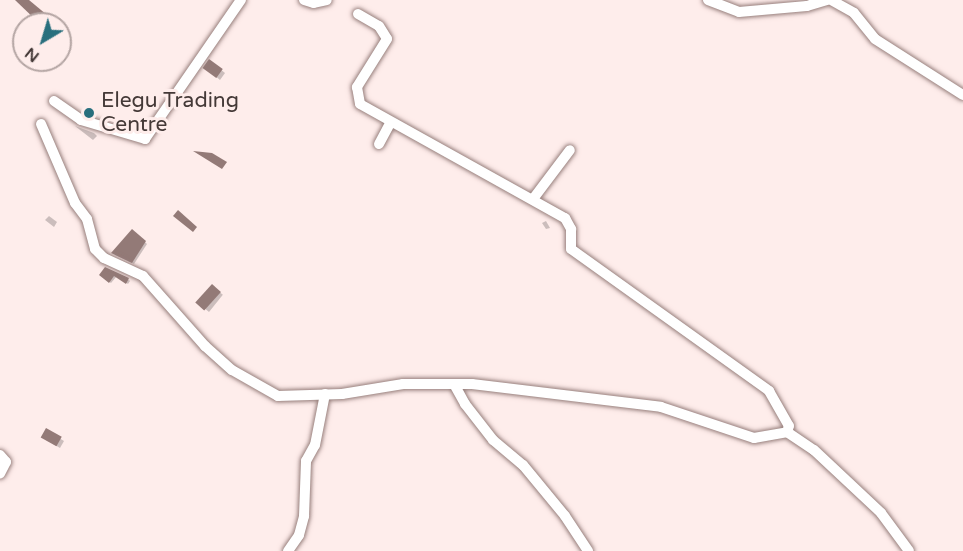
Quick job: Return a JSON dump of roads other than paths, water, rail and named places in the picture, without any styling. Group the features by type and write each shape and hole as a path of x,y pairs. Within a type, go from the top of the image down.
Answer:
{"street":[{"path":"54,101 81,120 145,139 241,0"},
{"path":"304,0 314,3 327,0"},
{"path":"708,0 739,12 807,6 829,0 854,13 875,39 963,94"},
{"path":"358,14 379,26 387,39 366,68 357,87 358,99 390,123 565,218 571,229 571,249 769,391 789,426 787,432"},
{"path":"379,144 390,123"},
{"path":"40,124 70,193 87,219 95,249 104,258 144,276 205,346 256,385 278,396 325,394 403,384 526,388 660,407 754,438 787,432 814,450 881,513 909,551"},
{"path":"533,199 570,150"},
{"path":"454,384 483,426 523,465 565,516 588,551"},
{"path":"288,551 299,535 304,516 306,461 315,444 325,394"},
{"path":"0,455 6,462 0,474"}],"place":[{"name":"Elegu Trading Centre","path":"89,113"}]}
